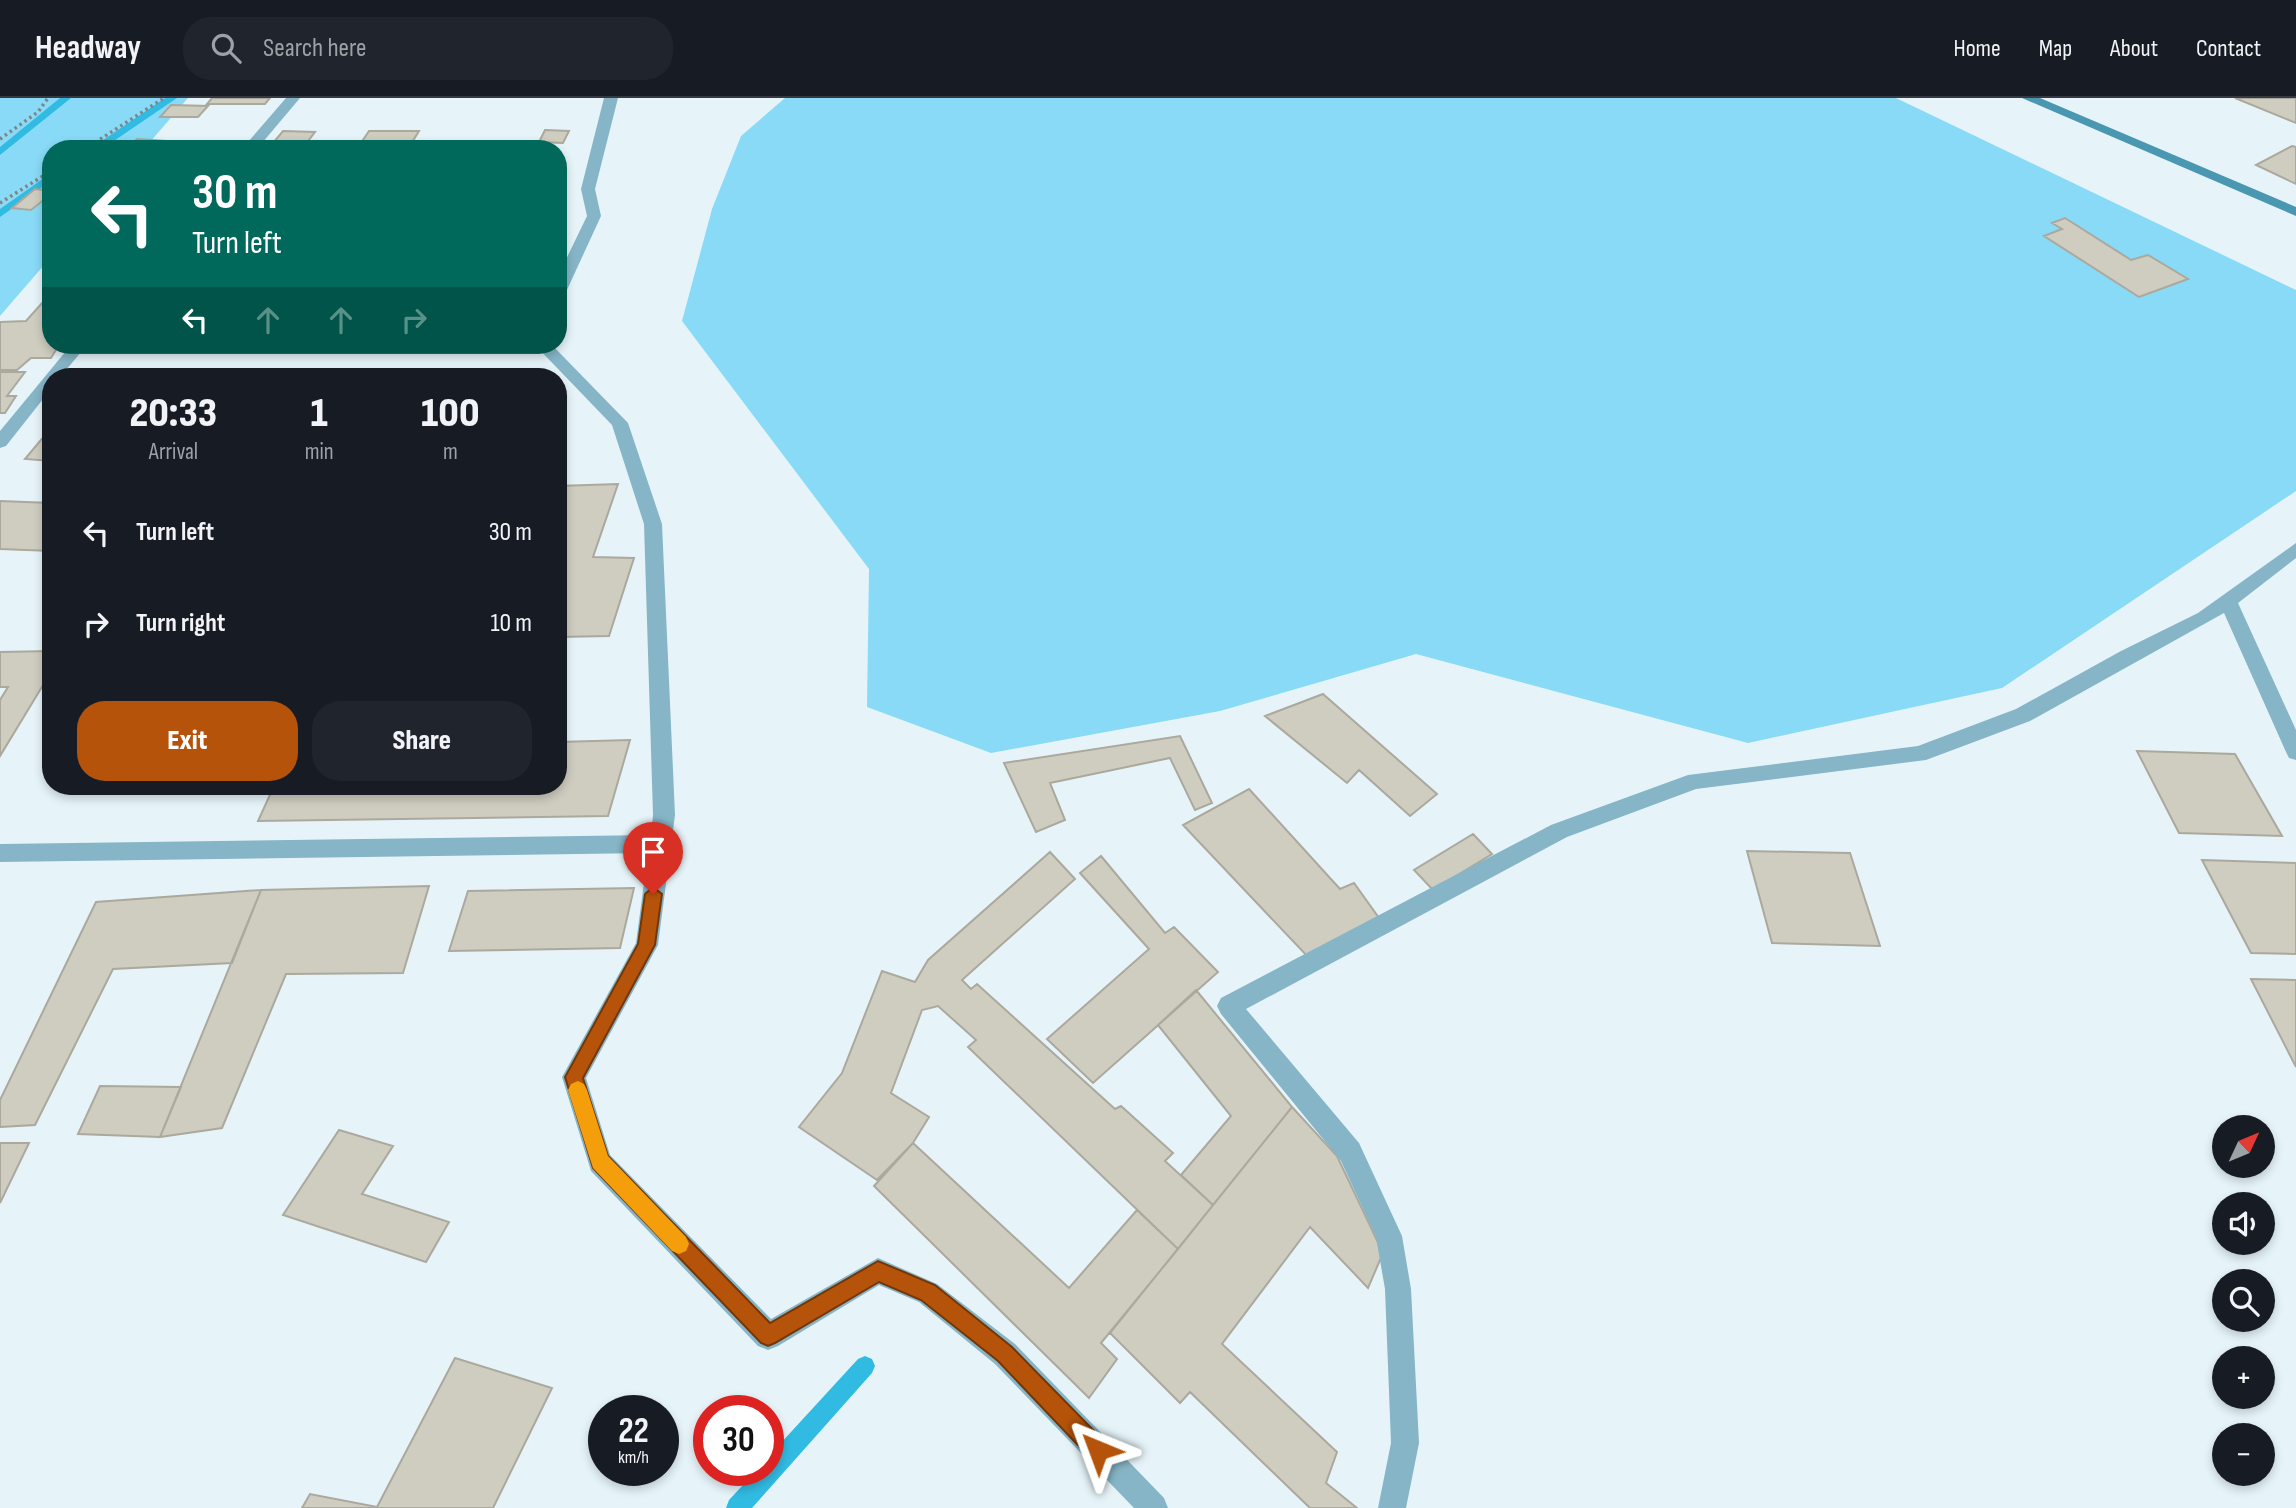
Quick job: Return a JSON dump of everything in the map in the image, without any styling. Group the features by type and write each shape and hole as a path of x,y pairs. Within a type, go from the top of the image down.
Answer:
{"main road":[{"path":"2029,98 2296,212"}],"street":[{"path":"257,140 293,98"},
{"path":"567,273 594,216 588,189 611,98"},
{"path":"59,368 71,354"},
{"path":"551,354 565,368"},
{"path":"567,370 620,423 653,524 664,815 646,945 574,1077 600,1162 768,1336 878,1271 928,1293 1005,1354 1154,1508"},
{"path":"0,442 42,388"},
{"path":"1392,1508 1405,1443 1398,1289 1389,1236 1350,1152 1229,1006 1559,831 1695,781 1919,754 2023,715 2128,656 2205,618 2296,549"},
{"path":"2228,601 2296,752"},
{"path":"0,853 660,844"}],"path":[{"path":"0,139 38,112 48,98"},
{"path":"99,140 164,98"},
{"path":"0,203 42,177"}],"shaded area":[{"path":"0,98 188,98 152,140 42,140 42,267 0,316"},
{"path":"785,98 1896,98 2296,290 2296,491 2002,688 1748,743 1416,654 1220,711 991,753 867,707 869,569 682,321 712,209 741,136"}],"building":[{"path":"212,98 270,98 265,104 207,104"},
{"path":"2235,98 2296,98 2296,123"},
{"path":"171,105 208,106 198,117 160,117"},
{"path":"545,130 569,131 564,140 540,140"},
{"path":"283,131 315,132 309,140 276,140"},
{"path":"369,131 419,131 414,140 363,140"},
{"path":"2292,146 2296,147 2296,184 2256,165"},
{"path":"35,189 42,190 42,201 31,210 12,208"},
{"path":"2065,218 2131,260 2148,255 2188,279 2139,297 2044,236 2062,229 2052,223"},
{"path":"42,303 42,354 53,354 51,358 31,358 17,370 0,370 0,322 26,321"},
{"path":"0,372 25,372 7,396 16,396 5,413 0,413"},
{"path":"42,439 42,460 25,459"},
{"path":"618,484 593,557 634,558 609,636 567,637 567,486"},
{"path":"0,501 42,503 42,551 0,549"},
{"path":"42,651 42,687 0,756 0,700 8,687 0,687 0,652"},
{"path":"1323,694 1437,794 1410,816 1359,770 1347,783 1265,716"},
{"path":"1180,736 1212,803 1195,810 1170,758 1050,783 1065,820 1036,832 1004,763"},
{"path":"630,740 608,816 258,821 270,795 567,795 567,742"},
{"path":"2137,751 2235,754 2282,836 2179,833"},
{"path":"1249,789 1340,889 1354,883 1379,918 1309,958 1183,825"},
{"path":"1473,834 1492,854 1433,890 1414,870"},
{"path":"1747,851 1850,853 1880,946 1772,943"},
{"path":"1050,852 1075,879 962,980 971,989 977,984 1115,1109 1121,1106 1173,1153 1165,1161 1213,1205 1178,1249 968,1047 976,1040 938,1006 922,1010 891,1093 929,1117 913,1143 877,1180 799,1127 842,1073 882,971 915,982 928,960"},
{"path":"1101,856 1165,933 1174,927 1218,972 1093,1083 1047,1039 1149,949 1080,873"},
{"path":"2202,860 2296,863 2296,954 2251,953"},
{"path":"429,886 403,973 286,974 222,1128 160,1137 261,890"},
{"path":"634,888 620,948 449,951 468,891"},
{"path":"261,890 232,963 113,969 35,1125 0,1127 0,1100 96,902"},
{"path":"2251,979 2296,980 2296,1067"},
{"path":"1196,990 1292,1107 1213,1205 1181,1175 1231,1116 1158,1025"},
{"path":"100,1086 181,1087 160,1137 78,1134"},
{"path":"1292,1107 1337,1156 1383,1253 1368,1288 1310,1227 1222,1344 1337,1452 1326,1483 1357,1508 1310,1508 1190,1392 1180,1403 1110,1333"},
{"path":"339,1130 393,1146 362,1194 449,1222 426,1262 283,1215"},
{"path":"0,1143 29,1143 0,1203"},
{"path":"913,1143 1069,1288 1137,1210 1178,1249 1101,1343 1117,1359 1089,1398 874,1186"},
{"path":"455,1358 552,1388 493,1508 302,1508 310,1494 377,1507"}],"waterway":[{"path":"0,152 66,98"},
{"path":"109,140 172,98"},
{"path":"0,214 42,183"},
{"path":"737,1508 865,1366"}],"slow traffic":[{"path":"578,1090 600,1162 679,1244"}],"route":[{"path":"653,894 646,945 574,1077 600,1162 768,1336 878,1271 928,1293 1005,1354 1098,1450"}]}
